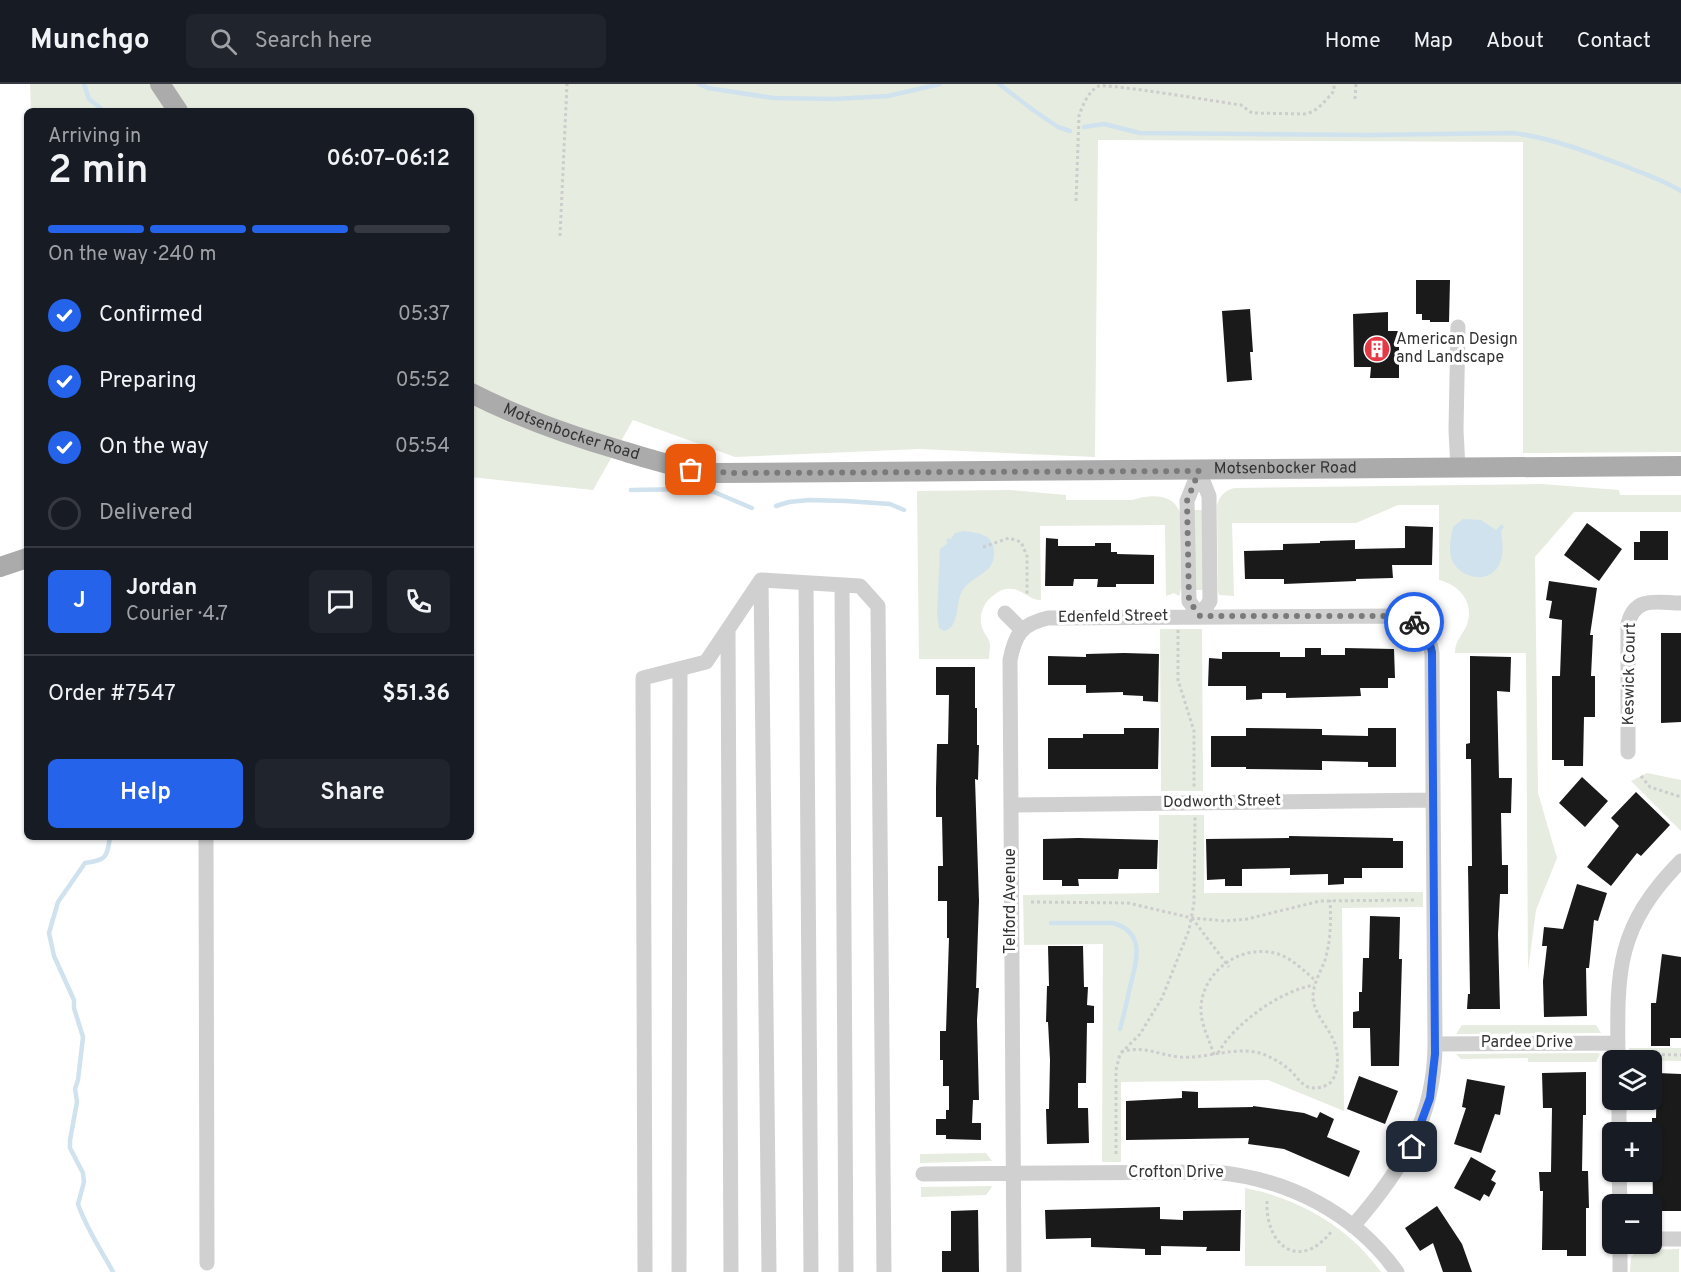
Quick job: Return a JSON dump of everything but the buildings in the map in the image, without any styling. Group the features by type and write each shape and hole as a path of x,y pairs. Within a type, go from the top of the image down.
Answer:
{"main road":[{"path":"160,84 176,108"},
{"name":"Motsenbocker Road","path":"474,394 520,416 570,435 679,468 703,471 775,473 1199,471 1681,466"},
{"path":"0,567 24,559"}],"street":[{"path":"1458,327 1456,430 1458,469"},
{"path":"1199,471 1209,496 1210,601 1200,616 1189,601 1187,501 1199,471"},
{"path":"761,580 860,586 878,606 884,1272"},
{"path":"645,1272 643,678 706,662 761,580"},
{"path":"761,580 769,1272"},
{"path":"806,583 811,1272"},
{"path":"842,585 846,1272"},
{"name":"Keswick Court","path":"1628,752 1628,624 1630,617 1637,606 1643,603 1681,603"},
{"path":"1353,1226 1393,1178 1412,1147 1430,1098 1433,1082 1435,1044 1432,652 1428,637 1420,627 1434,612"},
{"path":"1005,613 1022,630"},
{"name":"Edenfeld Street","path":"1022,630 1029,624 1048,618 1200,616 1396,616 1412,620 1420,627"},
{"path":"728,629 731,1272"},
{"name":"Telford Avenue","path":"1014,1272 1010,660 1013,645 1022,630"},
{"path":"679,1272 680,669"},
{"name":"Dodworth Street","path":"1011,804 1433,800"},
{"path":"206,840 207,1263"},
{"path":"1621,1050 1618,1043 1619,983 1628,939 1641,910 1652,893 1681,861"},
{"name":"Pardee Drive","path":"1435,1044 1618,1043"},
{"name":"Crofton Drive","path":"923,1174 1227,1173 1262,1179 1300,1193 1329,1208 1353,1226 1386,1257 1397,1272"},
{"path":"1662,1239 1681,1239"},
{"path":"1620,1254 1620,1272"}],"path":[{"path":"560,236 567,84"},
{"path":"1076,201 1078,116 1089,96 1102,84 1241,105 1252,113 1306,114 1313,112 1334,91 1334,84"},
{"path":"1355,99 1356,84"},
{"path":"1248,110 1249,103"},
{"path":"983,547 1009,538 1021,542 1027,556 1027,596"},
{"path":"1178,628 1178,680 1194,730 1194,791"},
{"path":"1641,776 1650,787 1681,797"},
{"path":"1116,1154 1116,1071 1121,1052 1140,1034 1162,998 1182,951 1192,918 1195,814"},
{"path":"1121,1052 1139,1048 1178,1057 1239,1051 1262,1054 1286,1067 1308,1087 1317,1088 1330,1083 1337,1071 1337,1053 1330,1030 1315,1007 1315,983 1329,943 1330,900"},
{"path":"1031,902 1128,903 1192,918 1225,921 1247,919 1330,900 1415,900"},
{"path":"1192,918 1229,967"},
{"path":"1216,1055 1203,1024 1201,1005 1209,981 1226,963 1246,953 1272,953 1292,961 1315,983"},
{"path":"1216,1055 1234,1033 1276,999 1315,983"},
{"path":"1662,1056 1681,1055"},
{"path":"1267,1201 1270,1228 1275,1239 1291,1254 1312,1253 1321,1246 1331,1232"}],"shaded area":[{"path":"30,84 1681,84 1681,452 1523,453 1523,142 1098,140 1095,457 919,449 735,457 633,420 593,490 474,477 474,108 31,108"},
{"path":"1542,484 1619,490 1620,495 1681,495 1681,512 1574,512 1535,557 1538,793 1557,858 1536,910 1528,971 1526,653 1455,653 1457,642 1469,619 1469,611 1459,591 1439,580 1439,505 1398,505 1356,523 1232,523 1234,596 1219,595 1218,592 1217,505 1224,493 1236,488"},
{"path":"1011,490 1066,495 1066,500 1132,500 1153,496 1172,501 1180,513 1181,589 1179,596 1174,593 1166,596 1165,525 1040,526 1041,600 1033,599 1019,591 1004,589 986,602 981,622 990,643 989,659 919,659 917,491"},
{"path":"1194,510 1204,510 1205,590 1194,590"},
{"path":"1160,629 1202,629 1203,791 1161,791"},
{"path":"1647,773 1681,780 1681,831 1631,781"},
{"path":"1159,815 1204,815 1204,893 1423,892 1423,907 1342,908 1344,1111 1268,1080 1121,1082 1121,1162 1102,1162 1103,944 1024,945 1023,895 1159,893"},
{"path":"1462,1025 1596,1025 1601,1033 1456,1034"},
{"path":"1629,1048 1681,1048 1681,1061 1662,1061 1662,1050 1629,1050"},
{"path":"1456,1054 1600,1054 1596,1062 1528,1062 1528,1058 1461,1059"},
{"path":"986,1153 992,1161 920,1163 920,1154"},
{"path":"921,1187 992,1187 986,1195 921,1197"},
{"path":"1245,1188 1284,1199 1321,1217 1354,1241 1381,1272 1326,1272 1326,1266 1245,1266"},
{"path":"1662,1249 1679,1249 1679,1272 1630,1272 1631,1257 1634,1254 1662,1254"}],"water":[{"path":"1463,519 1481,520 1496,530 1502,524 1504,527 1501,531 1503,549 1501,559 1498,567 1492,573 1478,577 1470,576 1456,567 1452,560 1450,548 1453,527"},
{"path":"964,531 987,537 994,549 994,558 987,570 964,588 953,625 944,631 939,628 937,614 940,549 948,543 946,541 948,538 951,539 955,533"}],"waterway":[{"path":"84,84 89,99 100,108"},
{"path":"699,84 708,88 773,98 835,99 888,96 940,84"},
{"path":"999,84 1058,127 1070,131"},
{"path":"1084,127 1104,124 1140,133 1370,135 1513,133 1587,152 1656,178 1681,191"},
{"path":"631,490 691,489 714,492 752,508"},
{"path":"776,506 809,500 846,501 890,504 904,510"},
{"path":"110,840 104,857 85,863 58,902 49,933 54,956 74,1000 74,1008 83,1037 75,1089 77,1102 70,1140 70,1148 83,1173 84,1182 78,1204 89,1230 113,1272"},
{"path":"1051,923 1113,923 1131,934 1136,949 1135,968 1120,1029"}],"way so far":[{"path":"691,470 735,473 1199,471 1187,501 1189,601 1200,616 1396,616 1414,622"}],"place":[{"name":"American Design and Landscape","path":"1377,349"}],"route":[{"path":"1412,1147 1430,1098 1435,1054 1432,652 1428,637 1414,622"}]}
